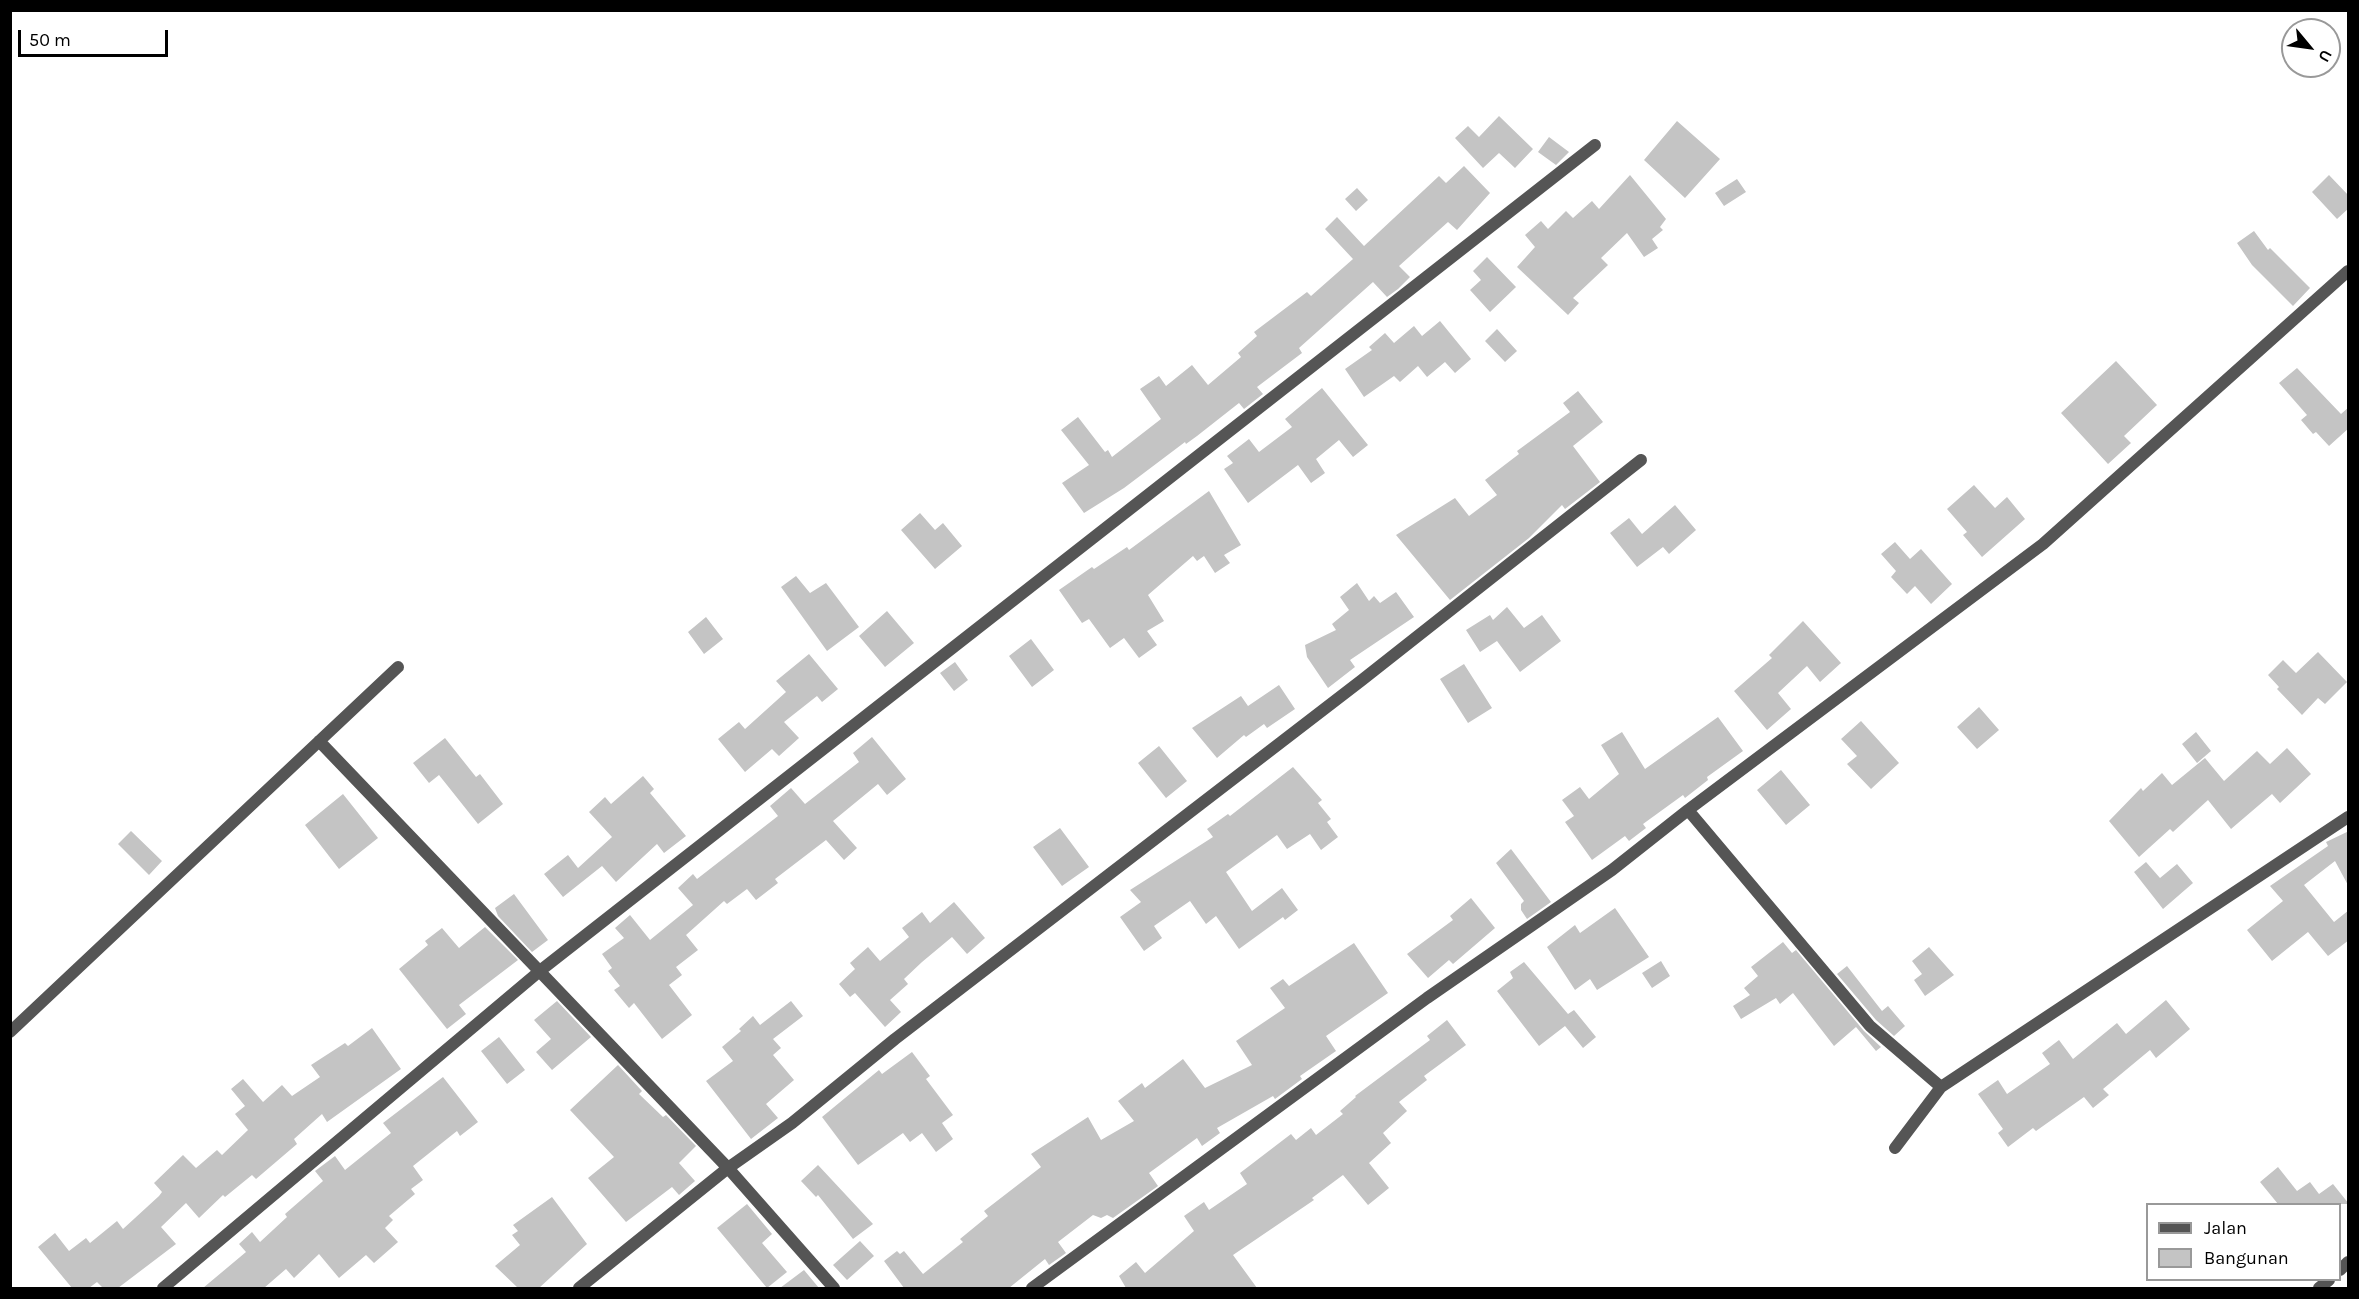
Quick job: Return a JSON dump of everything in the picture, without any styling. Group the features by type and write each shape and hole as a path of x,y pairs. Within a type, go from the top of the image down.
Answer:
{"street":[{"path":"163,1288 541,970 1595,145"},
{"path":"1032,1288 1426,998 1612,870 1688,810 2043,544 2349,271"},
{"path":"579,1288 728,1168 792,1123 895,1039 1362,680 1641,460"},
{"path":"10,1032 398,667"},
{"path":"319,741 541,970 728,1168 834,1288"},
{"path":"1688,810 1870,1026 1941,1087"},
{"path":"1895,1148 1941,1087 2349,817"}],"building":[{"path":"1499,116 1533,149 1515,168 1499,153 1483,168 1455,138 1468,126 1479,137"},
{"path":"1677,121 1720,159 1685,198 1644,160"},
{"path":"1549,137 1569,152 1556,165 1538,152"},
{"path":"1464,166 1490,193 1457,230 1448,222 1399,266 1410,277 1398,289 1387,297 1373,282 1299,348 1302,353 1257,387 1263,394 1244,409 1239,403 1124,488 1084,513 1062,483 1089,465 1061,430 1078,417 1105,452 1108,450 1112,457 1161,419 1140,389 1159,376 1166,386 1192,365 1208,385 1241,357 1238,353 1257,336 1254,332 1307,292 1311,296 1353,259 1325,229 1337,217 1364,246 1439,176 1446,183"},
{"path":"1630,175 1666,219 1660,227 1663,230 1652,239 1658,248 1644,257 1627,233 1601,258 1608,265 1573,298 1579,303 1568,315 1517,267 1535,247 1525,235 1541,221 1548,229 1566,211 1573,218 1592,201 1599,209"},
{"path":"2329,175 2349,196 2349,208 2337,219 2312,192"},
{"path":"1737,179 1746,192 1724,206 1715,193"},
{"path":"1357,188 1368,200 1356,211 1345,199"},
{"path":"2254,231 2268,250 2270,248 2310,288 2293,306 2252,265 2237,243"},
{"path":"1487,257 1516,287 1490,312 1470,290 1481,280 1473,271"},
{"path":"1440,321 1471,359 1455,373 1445,362 1427,377 1418,366 1400,382 1394,376 1364,397 1345,369 1372,350 1369,347 1385,333 1394,343 1414,326 1422,336"},
{"path":"1497,329 1517,351 1505,362 1485,341"},
{"path":"2116,361 2157,405 2124,436 2131,443 2108,464 2061,413"},
{"path":"2297,368 2341,414 2349,407 2349,428 2329,446 2316,432 2313,434 2301,420 2307,415 2279,383"},
{"path":"1322,388 1368,445 1353,457 1339,440 1316,459 1325,473 1311,483 1298,465 1248,503 1224,469 1233,463 1227,456 1249,439 1259,452 1292,427 1285,419"},
{"path":"1578,391 1603,422 1573,446 1600,482 1565,509 1562,505 1529,538 1450,600 1396,535 1455,498 1469,516 1497,495 1485,480 1519,454 1517,451 1570,412 1563,403"},
{"path":"1974,485 1995,508 2007,497 2025,519 1982,557 1963,535 1967,532 1947,509"},
{"path":"1209,491 1241,545 1224,555 1230,563 1215,573 1204,556 1197,561 1193,556 1148,595 1164,621 1147,631 1157,645 1139,658 1124,638 1110,648 1089,619 1082,623 1059,590 1092,567 1094,569 1127,547 1129,550"},
{"path":"1675,505 1696,530 1669,554 1663,547 1637,567 1610,533 1629,518 1642,534"},
{"path":"920,513 935,530 943,523 962,546 935,569 901,530"},
{"path":"1895,542 1910,559 1921,549 1952,584 1931,604 1915,586 1907,594 1891,577 1896,571 1881,554"},
{"path":"796,576 810,593 826,583 859,627 827,651 781,587"},
{"path":"1357,583 1369,601 1374,596 1380,603 1396,592 1414,617 1350,660 1355,667 1328,688 1307,657 1305,645 1336,630 1332,624 1349,610 1340,597"},
{"path":"1507,607 1524,628 1542,615 1561,641 1520,672 1497,641 1480,652 1466,630 1490,615 1493,620"},
{"path":"887,611 914,643 885,667 859,636"},
{"path":"706,617 723,639 704,654 688,632"},
{"path":"1803,621 1841,663 1820,682 1807,666 1778,693 1791,709 1767,730 1734,691 1772,658 1769,655"},
{"path":"1031,639 1054,670 1032,687 1009,656"},
{"path":"2318,652 2347,682 2325,704 2318,698 2302,715 2277,689 2279,687 2268,675 2283,660 2296,673"},
{"path":"809,654 838,689 822,702 817,696 784,722 799,738 779,756 772,749 745,772 718,739 739,722 745,729 786,692 776,681"},
{"path":"955,662 968,680 954,691 940,673"},
{"path":"1464,664 1492,708 1468,723 1440,679"},
{"path":"1279,685 1295,709 1267,728 1264,724 1246,737 1244,735 1217,758 1192,728 1241,696 1248,706"},
{"path":"1979,707 1999,730 1977,749 1957,727"},
{"path":"1718,717 1743,751 1707,777 1708,780 1685,798 1683,795 1643,824 1646,828 1629,841 1625,836 1592,860 1565,822 1574,816 1562,800 1580,787 1589,799 1619,774 1601,745 1622,732 1645,769"},
{"path":"1861,721 1899,763 1871,789 1847,764 1857,756 1841,739"},
{"path":"2196,732 2211,751 2197,763 2182,744"},
{"path":"872,737 906,779 887,795 878,784 833,821 857,848 844,860 826,840 775,879 778,883 756,900 747,889 727,904 724,901 686,935 698,950 676,967 682,975 669,985 692,1015 662,1039 634,1003 629,1008 614,990 620,986 608,971 612,968 602,954 624,938 615,928 630,915 650,940 693,905 678,888 693,874 697,879 778,816 770,806 791,788 805,804 859,762 853,753"},
{"path":"445,738 476,777 480,774 503,804 478,824 439,775 429,783 413,763"},
{"path":"1159,746 1187,781 1166,798 1138,763"},
{"path":"2287,748 2311,774 2280,803 2272,794 2231,829 2208,800 2173,832 2170,829 2139,857 2109,821 2141,788 2143,791 2162,773 2172,785 2205,758 2224,781 2257,751 2270,764"},
{"path":"1293,767 1322,800 1318,803 1331,819 1327,822 1338,837 1321,850 1310,834 1287,849 1277,835 1226,872 1252,911 1282,888 1298,910 1285,920 1283,917 1239,949 1216,916 1206,924 1190,901 1154,926 1162,938 1144,951 1120,917 1141,902 1130,890 1213,837 1207,829 1228,814 1230,816"},
{"path":"1781,770 1810,805 1786,825 1757,790"},
{"path":"643,776 654,789 650,793 686,836 664,853 657,844 616,882 602,866 563,897 544,874 568,855 578,868 612,837 589,812 605,797 611,804"},
{"path":"343,794 378,838 339,869 305,825"},
{"path":"1060,828 1089,867 1062,886 1033,847"},
{"path":"131,831 162,861 149,875 118,844"},
{"path":"2349,831 2349,887 2335,861 2304,885 2334,922 2349,910 2349,940 2328,956 2308,932 2272,961 2247,930 2283,901 2270,886 2328,846 2326,842"},
{"path":"1511,849 1551,902 1527,919 1521,910 1521,904 1524,901 1496,863"},
{"path":"2146,862 2160,878 2177,864 2193,883 2163,909 2134,872"},
{"path":"514,894 548,940 532,952 498,916 495,908"},
{"path":"1471,898 1495,928 1453,964 1449,960 1428,978 1407,954 1453,920 1450,916"},
{"path":"954,902 985,938 967,954 952,937 922,962 904,979 908,984 890,1000 901,1012 885,1027 855,993 850,997 839,984 855,969 850,963 868,947 880,961 909,937 902,928 922,912 930,923"},
{"path":"1615,908 1649,957 1597,990 1590,979 1575,990 1547,947 1575,925 1580,933"},
{"path":"485,927 518,960 459,1005 466,1014 447,1029 399,969 428,945 425,941 442,928 459,948"},
{"path":"1783,942 1792,953 1796,950 1864,1031 1881,1047 1876,1051 1856,1027 1834,1046 1793,993 1780,1004 1776,998 1741,1019 1733,1006 1750,995 1744,988 1758,976 1751,967"},
{"path":"1354,943 1388,993 1326,1036 1336,1051 1300,1076 1302,1079 1275,1099 1273,1096 1217,1128 1220,1133 1202,1146 1197,1138 1149,1173 1158,1186 1113,1218 1107,1215 1101,1218 1093,1215 1058,1242 1066,1253 1049,1265 1045,1259 1009,1288 904,1288 884,1261 897,1251 900,1254 904,1251 923,1274 963,1242 960,1239 988,1216 984,1211 1041,1167 1031,1154 1088,1117 1101,1140 1134,1121 1118,1101 1142,1083 1145,1088 1183,1059 1205,1088 1252,1065 1236,1041 1285,1008 1270,988 1283,979 1289,986"},
{"path":"1929,947 1954,975 1925,996 1914,980 1922,974 1912,961"},
{"path":"1661,961 1670,976 1652,988 1642,973"},
{"path":"1524,962 1568,1014 1574,1010 1596,1037 1583,1048 1565,1026 1539,1046 1497,991 1513,978 1510,972"},
{"path":"1847,966 1882,1011 1888,1006 1905,1026 1894,1036 1876,1020 1837,974"},
{"path":"2166,1000 2190,1029 2156,1058 2150,1050 2103,1089 2109,1095 2093,1108 2084,1097 2036,1131 2033,1128 2008,1147 1998,1133 2003,1129 1978,1094 1998,1080 2007,1094 2050,1064 2042,1053 2059,1040 2073,1059 2117,1023 2126,1034"},
{"path":"557,1001 591,1037 552,1070 536,1052 551,1039 534,1020"},
{"path":"791,1001 803,1016 773,1039 781,1048 773,1055 794,1080 766,1104 778,1118 751,1139 706,1081 733,1061 722,1047 741,1031 739,1029 753,1016 760,1025"},
{"path":"1447,1020 1466,1045 1424,1076 1427,1080 1399,1102 1407,1111 1383,1133 1391,1143 1369,1163 1389,1188 1368,1205 1343,1175 1312,1198 1314,1200 1233,1255 1257,1288 1126,1288 1119,1276 1136,1262 1145,1273 1194,1231 1184,1216 1204,1202 1209,1210 1247,1184 1240,1173 1291,1134 1296,1140 1311,1128 1316,1135 1343,1114 1340,1111 1355,1096 1430,1040 1427,1036"},
{"path":"372,1028 401,1069 327,1122 322,1114 294,1139 297,1144 256,1179 252,1175 225,1197 223,1195 199,1218 186,1203 161,1227 176,1244 118,1288 103,1288 97,1282 89,1288 72,1288 38,1247 55,1233 69,1251 86,1238 90,1243 117,1221 123,1229 159,1196 162,1192 154,1183 183,1155 196,1168 217,1150 222,1155 248,1130 235,1114 245,1106 231,1089 243,1079 263,1102 282,1085 292,1096 320,1077 311,1065 345,1043 348,1046"},
{"path":"499,1037 525,1070 507,1084 481,1051"},
{"path":"912,1052 930,1076 926,1079 953,1115 942,1123 953,1139 936,1152 922,1133 910,1142 903,1133 858,1165 822,1117 879,1070 882,1074"},
{"path":"618,1065 642,1091 639,1094 663,1117 666,1115 696,1146 679,1163 695,1181 679,1195 672,1187 626,1222 588,1178 614,1157 570,1110"},
{"path":"443,1077 478,1122 460,1136 457,1131 413,1166 423,1180 411,1189 415,1194 389,1216 393,1220 385,1228 398,1242 374,1263 366,1255 339,1278 319,1254 294,1278 286,1269 264,1288 203,1288 246,1252 239,1244 252,1232 260,1242 287,1217 285,1214 323,1181 315,1171 335,1156 345,1170 391,1133 383,1123"},
{"path":"818,1165 873,1224 853,1239 818,1195 816,1197 801,1181"},
{"path":"2278,1167 2297,1191 2310,1182 2319,1194 2333,1184 2349,1204 2277,1203 2260,1182"},
{"path":"552,1197 587,1244 539,1288 518,1288 495,1266 520,1245 512,1235 518,1231 513,1225"},
{"path":"747,1204 772,1234 762,1243 787,1272 767,1288 717,1228"},
{"path":"860,1241 874,1256 847,1280 833,1265"},
{"path":"804,1270 819,1288 780,1288"}]}
